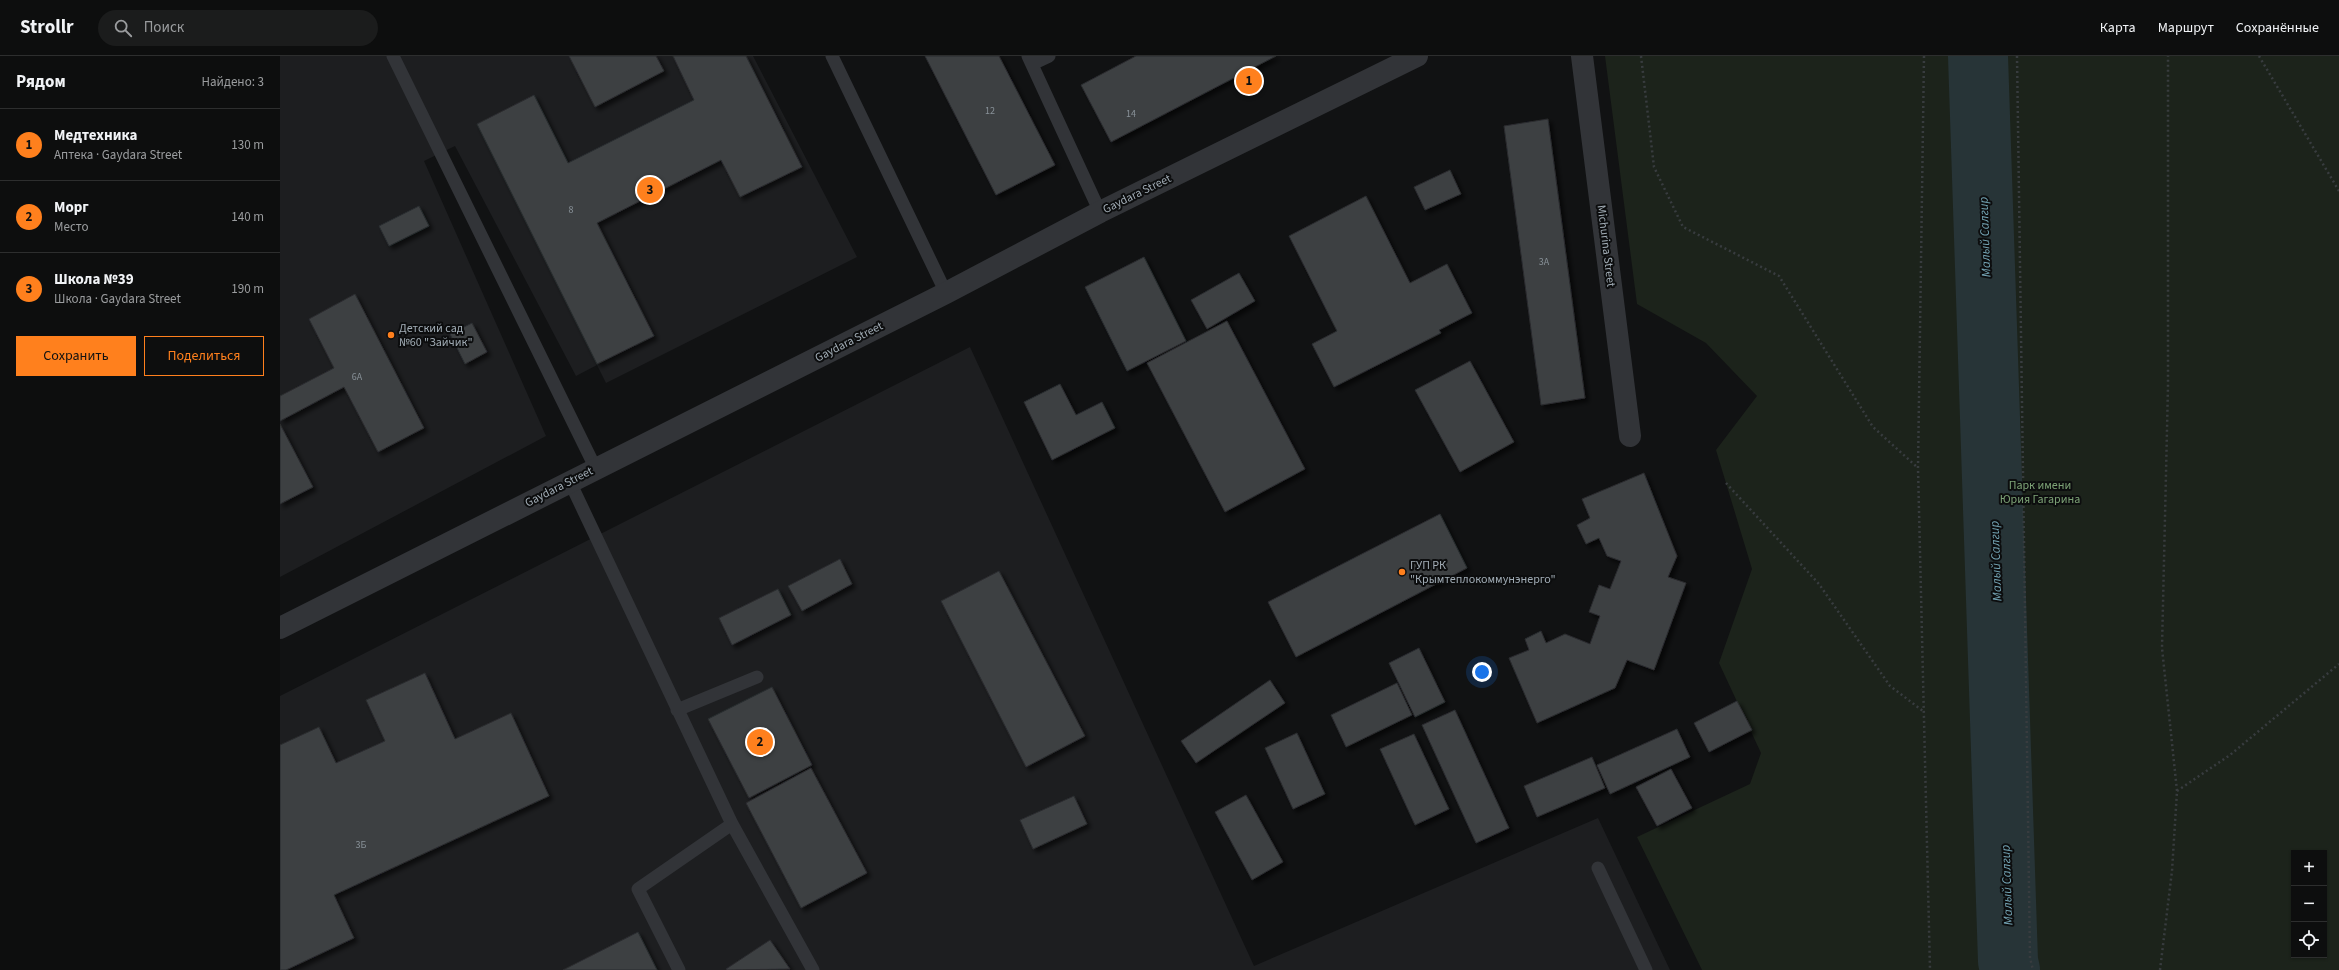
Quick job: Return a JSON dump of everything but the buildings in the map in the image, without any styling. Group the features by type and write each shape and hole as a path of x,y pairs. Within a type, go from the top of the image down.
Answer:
{"street":[{"name":"Michurina Street","path":"1582,56 1630,436"},
{"name":"Gaydara Street","path":"280,628 946,293 1100,212 1405,59"}],"lane":[{"path":"393,56 596,469"},
{"path":"832,56 946,293"},
{"path":"1049,56 1030,60 1100,212"},
{"path":"570,482 732,824 813,970"},
{"path":"678,710 757,677"},
{"path":"680,970 638,889 732,824"},
{"path":"1598,868 1643,969"}],"path":[{"path":"1641,56 1654,167 1683,227 1780,276 1873,427 1918,468"},
{"path":"1924,56 1918,468 1930,970"},
{"path":"2017,56 2030,958 2033,970"},
{"path":"2160,970 2172,871 2177,791 2162,648 2168,386 2168,56"},
{"path":"2259,56 2339,191"},
{"path":"1726,483 1819,584 1890,686 1924,711"},
{"path":"2177,791 2230,754 2339,664"}],"shaded area":[{"path":"280,56 753,56 857,257 606,383 597,365 576,376 455,146 424,161 546,436 280,577"},
{"path":"970,347 1254,966 1598,818 1670,970 280,970 280,696"}],"green space":[{"name":"Парк имени Юрия Гагарина","path":"1605,56 2339,56 2339,970 1702,970 1637,837 1750,784 1761,753 1719,663 1752,569 1716,450 1757,396 1706,343 1637,304"}],"waterway":[{"name":"Малый Салгир","path":"1978,56 2008,961 2010,970"}],"place":[{"name":"Медтехника","path":"1249,81"},
{"name":"Школа №39","path":"650,190"},
{"name":"Детский сад №60 \"Зайчик\"","path":"391,335"},
{"name":"ГУП РК \"Крымтеплокоммунэнерго\"","path":"1402,572"},
{"name":"Морг","path":"760,742"}]}
